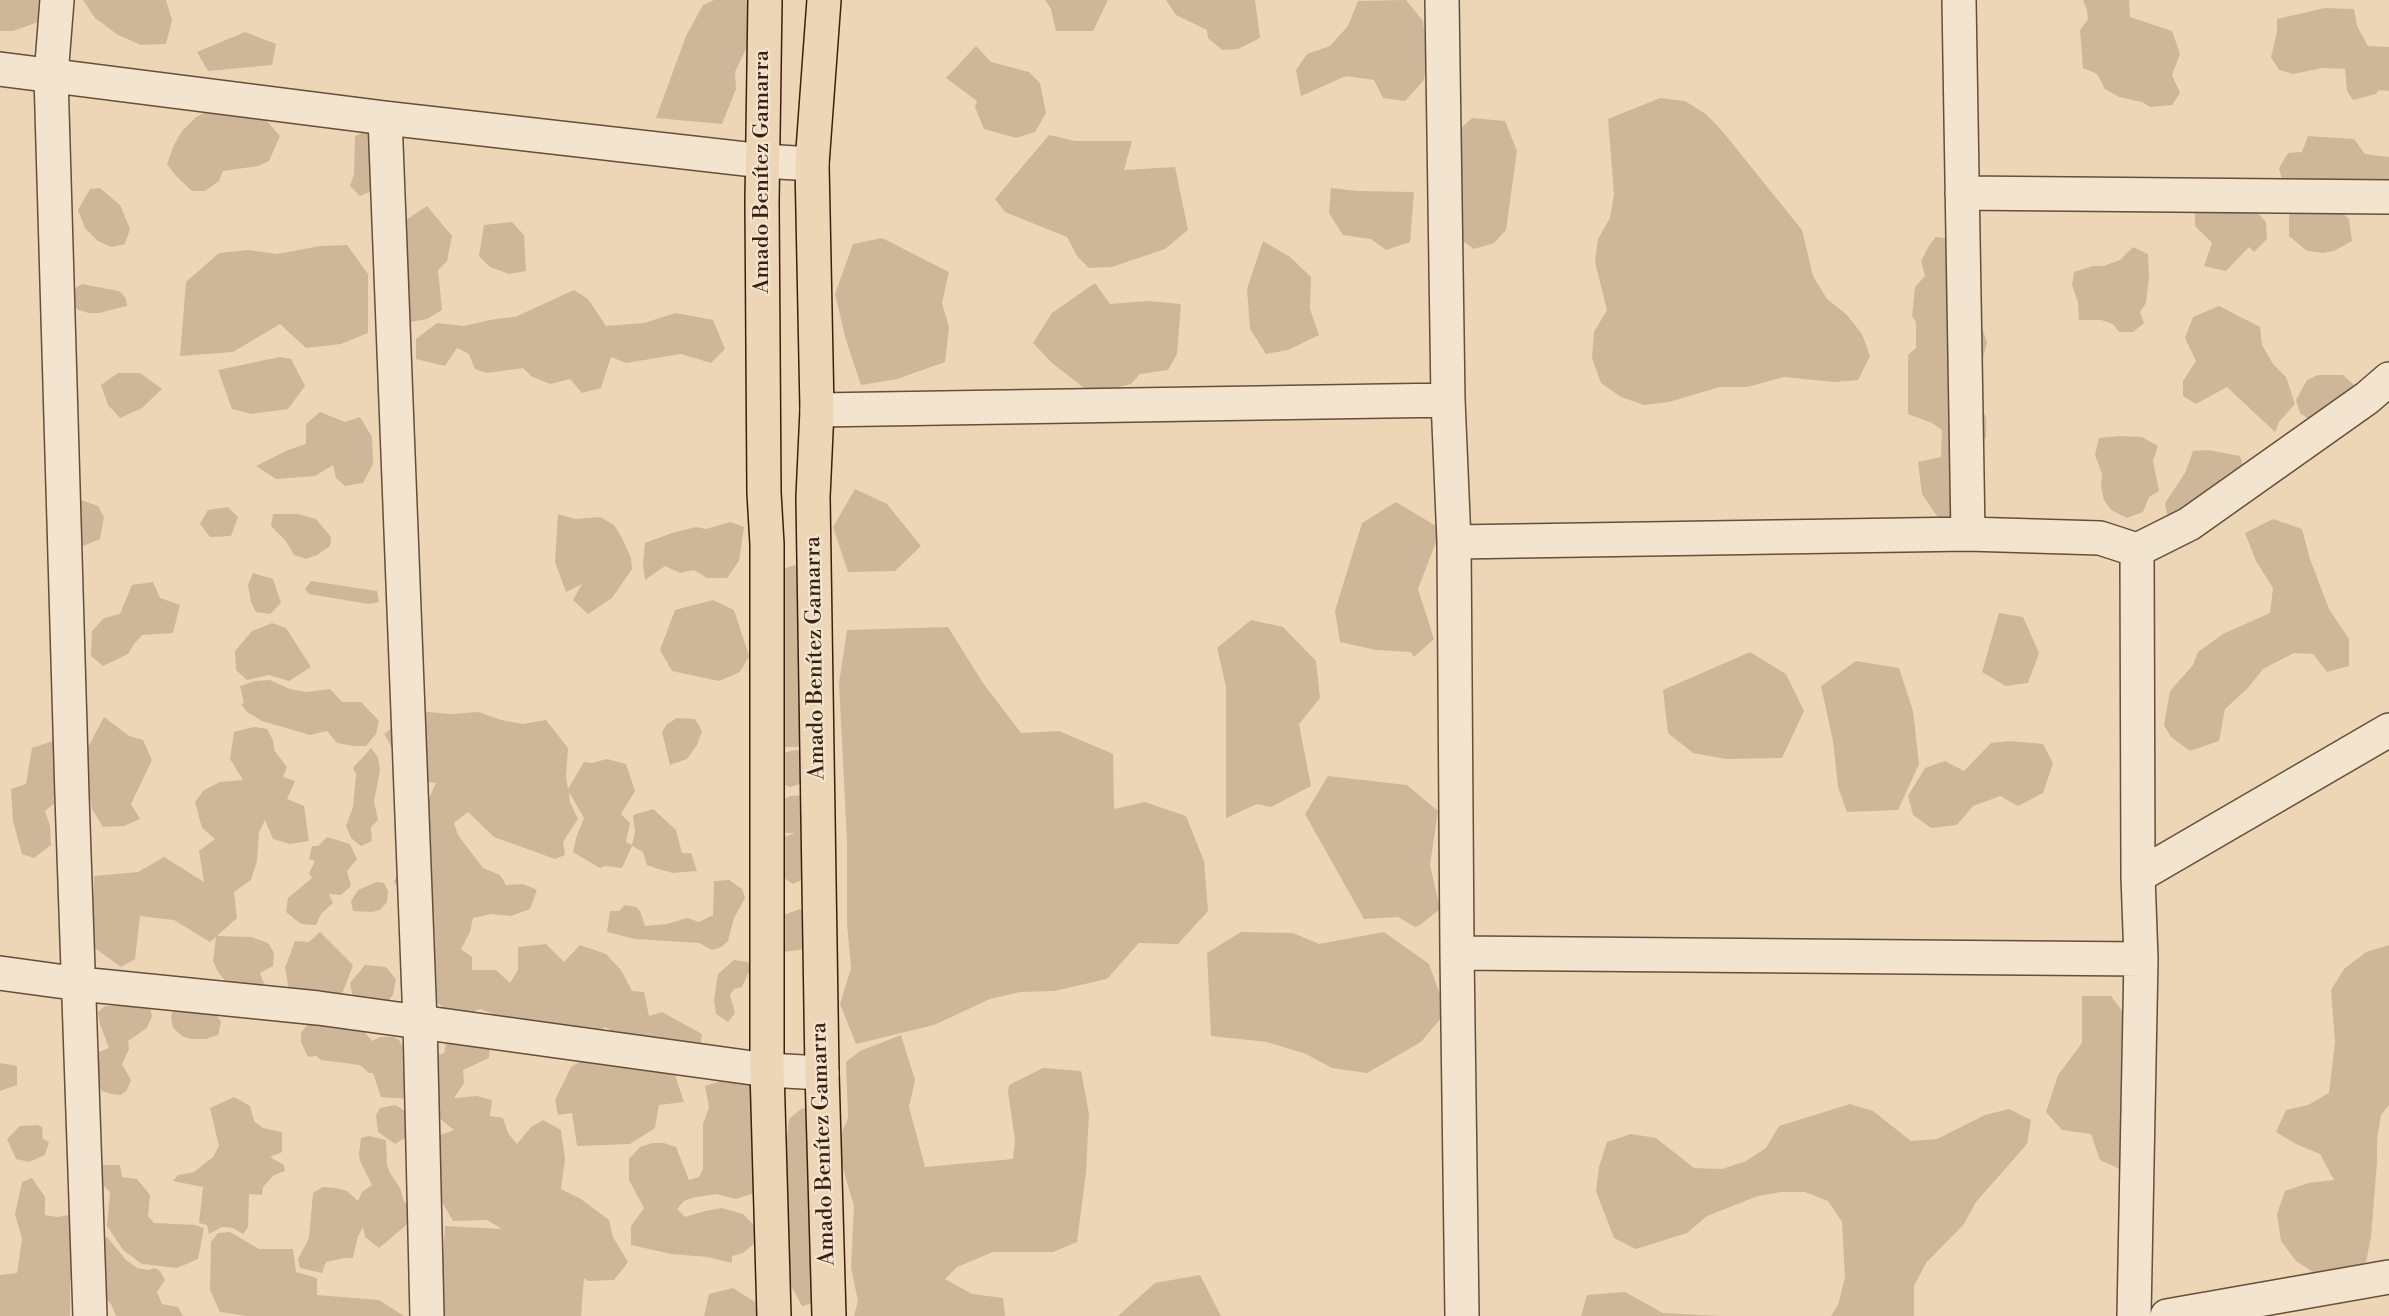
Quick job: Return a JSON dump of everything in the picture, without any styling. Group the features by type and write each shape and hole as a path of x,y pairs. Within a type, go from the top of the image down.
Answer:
{"main road":[{"name":"Amado Benítez Gamarra","path":"765,0 763,161 764,482 767,544 767,1070 774,1316"},
{"name":"Amado Benítez Gamarra","path":"824,0 812,164 817,410 813,497 822,1073 829,1316"}],"street":[{"path":"57,0 51,76 90,1316"},
{"path":"1442,0 1448,400 1454,542 1462,1316"},
{"path":"1959,0 1968,534"},
{"path":"0,69 385,118 763,161 812,164"},
{"path":"385,118 420,1022 427,1316"},
{"path":"1962,193 2389,197"},
{"path":"1454,542 1968,534 2100,538 2137,550 2189,524 2382,393"},
{"path":"817,410 1448,400"},
{"path":"2134,1316 2141,959 2138,876 2137,550"},
{"path":"2138,876 2389,730"},
{"path":"1457,953 2141,959"},
{"path":"0,973 80,984 318,1008 767,1070 822,1073"},
{"path":"2168,1316 2389,1277"}],"shaded area":[{"path":"0,0 45,0 41,21 13,31 0,31"},
{"path":"83,0 166,0 172,20 166,44 141,45 118,35 95,18"},
{"path":"714,0 746,0 756,14 753,34 735,72 736,89 722,124 656,118 686,36 703,5"},
{"path":"1045,0 1108,0 1093,31 1056,31 1051,9"},
{"path":"1166,0 1255,0 1260,38 1238,49 1222,50 1208,38 1207,30 1176,15"},
{"path":"1406,0 1423,21 1427,57 1424,80 1405,101 1383,98 1374,80 1346,76 1301,96 1296,70 1307,54 1330,46 1348,26 1358,1"},
{"path":"2083,0 2129,0 2130,17 2172,31 2180,54 2172,75 2180,93 2172,105 2150,107 2142,102 2119,97 2105,89 2097,74 2083,68 2080,30 2088,19"},
{"path":"2325,8 2354,9 2357,26 2368,46 2389,47 2389,91 2379,90 2376,94 2353,100 2347,91 2345,69 2323,68 2293,74 2279,70 2271,57 2277,32 2277,19"},
{"path":"245,32 276,44 272,65 208,71 197,52"},
{"path":"976,46 991,62 1029,72 1040,83 1046,113 1035,132 1016,138 984,129 975,107 977,101 946,78"},
{"path":"1660,98 1685,101 1706,114 1802,230 1813,276 1827,299 1846,314 1862,334 1870,356 1858,380 1834,382 1784,377 1747,387 1720,387 1669,402 1644,405 1621,397 1601,383 1592,358 1594,332 1607,310 1595,262 1598,239 1610,218 1614,194 1608,119"},
{"path":"210,110 246,114 265,119 280,136 269,161 258,166 223,171 219,181 205,191 192,191 167,164 182,131 196,117"},
{"path":"1472,118 1505,121 1517,151 1506,230 1494,243 1474,249 1464,242 1450,219 1459,130"},
{"path":"369,130 379,188 360,196 350,186 354,174 355,136"},
{"path":"1049,135 1075,141 1132,141 1124,170 1175,167 1188,230 1165,249 1112,267 1089,268 1077,256 1067,237 1005,212 995,199"},
{"path":"2308,136 2354,139 2365,154 2389,157 2389,190 2359,187 2348,180 2284,187 2279,168 2288,153 2302,152"},
{"path":"100,188 120,205 130,229 125,244 111,247 98,241 85,228 78,210 90,189"},
{"path":"1331,188 1414,192 1410,242 1386,250 1371,239 1343,235 1329,213"},
{"path":"2247,201 2266,222 2267,239 2254,252 2249,247 2226,271 2204,266 2212,243 2195,226 2195,207"},
{"path":"2332,204 2349,219 2352,241 2334,251 2323,253 2307,251 2289,236 2289,217 2292,205"},
{"path":"427,206 452,236 447,261 438,270 442,310 427,319 410,322 401,302 400,265 406,220"},
{"path":"512,222 524,235 526,271 509,274 490,267 479,256 484,225"},
{"path":"1936,237 1954,239 1987,343 1979,373 1977,404 1986,416 1986,437 1973,457 1952,518 1939,519 1922,494 1918,462 1941,457 1942,430 1932,423 1908,414 1908,355 1916,348 1916,322 1912,316 1915,287 1925,276 1921,261"},
{"path":"882,238 949,272 942,303 949,327 945,362 897,379 861,385 846,340 835,294 853,244"},
{"path":"1263,241 1290,257 1311,277 1310,309 1319,335 1288,350 1266,354 1250,329 1247,289"},
{"path":"347,245 368,274 368,333 341,344 306,348 280,324 233,352 180,356 186,282 219,253 248,250 277,254 320,246"},
{"path":"2133,247 2148,254 2149,277 2146,303 2140,312 2144,323 2133,332 2119,332 2113,324 2101,320 2079,320 2078,302 2072,285 2074,272 2120,260"},
{"path":"1095,283 1110,304 1148,301 1181,304 1177,354 1168,370 1140,374 1131,384 1092,394 1052,363 1033,343 1052,313"},
{"path":"82,284 119,291 126,298 127,306 99,313 78,310 71,302 71,291"},
{"path":"574,290 588,299 606,326 644,323 676,313 713,320 725,349 711,363 681,354 626,363 611,357 601,388 582,393 570,379 550,384 531,376 523,368 487,373 475,369 469,354 457,348 445,366 416,359 416,339 437,323 464,326 515,317"},
{"path":"2219,306 2260,327 2262,345 2273,364 2286,377 2295,404 2279,422 2275,432 2227,387 2196,404 2183,396 2183,381 2196,361 2185,338 2193,317"},
{"path":"280,357 291,359 305,386 288,409 251,414 232,409 218,370"},
{"path":"118,373 140,373 162,389 142,408 120,418 108,405 101,385"},
{"path":"2318,375 2343,375 2354,385 2354,405 2320,427 2300,413 2296,400 2307,380"},
{"path":"320,412 345,422 360,417 372,437 373,464 363,483 345,486 336,478 333,465 315,476 276,479 256,466 306,444 306,424"},
{"path":"2142,437 2158,446 2153,461 2159,491 2149,497 2143,512 2127,518 2111,510 2104,500 2101,487 2102,474 2095,455 2099,438"},
{"path":"2208,450 2240,456 2245,472 2168,518 2165,503 2185,473 2193,451"},
{"path":"855,489 887,504 921,546 895,571 848,572 833,527"},
{"path":"81,500 98,506 104,517 100,539 83,546 76,540 68,518"},
{"path":"1396,502 1441,529 1418,589 1434,639 1414,657 1411,652 1376,650 1340,642 1335,611 1362,523"},
{"path":"228,507 238,517 231,536 210,537 200,524 208,510"},
{"path":"273,514 298,514 316,519 331,537 330,546 306,559 294,555 286,541 271,526"},
{"path":"558,514 575,519 600,517 614,525 631,558 632,569 612,598 588,614 573,600 582,584 566,592 555,562"},
{"path":"2273,519 2302,529 2310,559 2329,609 2349,639 2349,666 2327,672 2313,654 2294,653 2263,669 2247,689 2225,709 2219,741 2190,751 2171,737 2164,725 2170,691 2193,665 2198,652 2223,634 2270,613 2273,588 2256,561 2245,533"},
{"path":"730,522 744,527 739,561 727,578 707,578 694,570 680,573 665,566 645,580 643,564 645,543 696,527 706,529"},
{"path":"794,565 801,569 803,613 798,622 806,630 803,656 797,667 801,678 798,702 803,712 806,743 797,747 785,747 780,744 779,578 786,568"},
{"path":"253,573 273,579 281,603 270,614 256,612 251,602 248,585"},
{"path":"311,581 377,591 379,602 369,604 309,594 305,589"},
{"path":"153,582 160,598 180,605 173,633 142,635 128,654 103,666 91,656 92,631 104,618 120,614 132,585"},
{"path":"713,600 734,610 749,656 740,672 719,681 672,671 660,650 675,610"},
{"path":"1999,613 2023,617 2039,653 2028,683 2006,686 1982,672"},
{"path":"1251,620 1283,627 1316,661 1320,698 1299,724 1311,786 1271,807 1257,804 1226,818 1226,687 1217,648"},
{"path":"272,623 286,628 311,667 289,681 269,675 247,680 236,670 235,651 252,631"},
{"path":"948,627 983,683 1021,733 1059,731 1113,754 1114,809 1145,802 1186,816 1204,861 1208,911 1178,944 1139,943 1107,979 1054,991 1020,992 990,999 934,1025 856,1044 840,1004 851,968 847,923 847,841 839,683 847,630"},
{"path":"1750,652 1786,674 1804,711 1782,758 1726,759 1693,753 1668,733 1663,690"},
{"path":"1856,661 1899,668 1913,711 1919,764 1898,810 1847,812 1838,787 1833,741 1821,686"},
{"path":"270,680 290,689 306,692 330,689 342,702 361,702 379,721 376,734 366,746 354,746 337,743 327,731 310,735 262,721 247,712 241,704 244,703 240,686 255,681"},
{"path":"415,711 451,714 479,712 501,720 523,724 546,720 568,748 566,776 568,789 584,762 592,763 607,759 626,764 635,791 621,814 630,823 626,842 632,845 635,832 633,815 653,809 676,830 682,853 691,853 697,871 673,873 647,865 643,852 632,846 622,868 605,866 600,868 573,852 584,818 569,792 570,802 578,819 563,842 565,855 555,859 494,837 468,812 454,823 458,835 483,868 500,875 506,885 523,884 537,890 530,909 511,916 491,914 473,918 470,932 461,949 472,957 472,970 496,970 510,983 518,970 518,947 546,944 564,962 580,945 606,954 621,970 632,991 644,992 649,1016 662,1012 702,1034 700,1050 631,1041 605,1027 586,1038 554,1023 511,1021 480,1009 456,1018 428,995 435,938 394,882 436,783 410,779 384,734"},
{"path":"104,717 129,736 143,740 152,760 131,804 140,819 124,826 103,827 92,809 86,775 86,751"},
{"path":"677,718 695,719 702,731 697,745 687,759 670,765 662,732 667,724"},
{"path":"254,727 267,729 273,740 274,750 287,767 283,777 295,781 287,799 304,806 309,841 290,844 273,839 265,820 259,832 257,861 251,880 234,892 237,918 217,936 251,937 268,943 274,953 273,966 260,973 264,984 256,991 228,984 218,972 213,961 216,937 210,942 174,920 140,916 135,959 121,967 92,946 94,876 138,872 164,857 204,882 199,851 215,839 202,828 195,802 204,790 220,782 243,780 230,759 234,732"},
{"path":"65,737 71,790 53,798 55,803 45,811 50,826 51,845 34,858 22,854 13,821 11,789 26,784 32,748"},
{"path":"2010,741 2043,744 2053,763 2043,793 2018,806 2000,796 1973,806 1957,825 1931,828 1913,815 1908,796 1925,768 1945,761 1964,771 1991,743"},
{"path":"371,748 378,757 380,771 374,801 378,820 371,827 372,841 361,846 351,838 346,826 353,807 356,774 353,768"},
{"path":"796,750 810,754 809,781 790,787 778,783 782,753"},
{"path":"1328,776 1407,785 1438,811 1430,865 1440,909 1420,925 1415,927 1398,917 1364,919 1305,814"},
{"path":"809,795 812,826 799,833 809,833 808,877 793,884 784,878 776,863 781,838 795,833 780,833 779,801 790,796"},
{"path":"327,837 350,844 357,859 347,871 351,886 341,895 329,894 333,903 321,914 316,925 301,924 286,912 288,898 312,878 309,873 315,861 309,859 312,846 318,846"},
{"path":"729,880 742,889 745,898 734,918 728,941 721,947 712,950 699,943 635,939 607,932 610,911 619,911 625,905 636,907 640,911 645,926 667,924 687,918 699,922 713,915 714,881"},
{"path":"377,882 384,883 388,891 387,902 380,910 353,911 351,901 358,890"},
{"path":"800,909 813,917 805,949 784,952 780,943 781,916"},
{"path":"320,932 353,965 341,997 289,990 285,968 295,941 309,942"},
{"path":"1241,932 1293,933 1319,944 1384,932 1429,964 1446,1012 1421,1042 1367,1073 1332,1068 1306,1054 1267,1042 1211,1036 1207,953"},
{"path":"2389,945 2389,1105 2381,1115 2377,1139 2371,1237 2366,1262 2343,1273 2316,1274 2296,1261 2281,1241 2277,1214 2285,1191 2308,1183 2334,1180 2320,1154 2276,1132 2286,1110 2308,1105 2329,1093 2335,1042 2331,990 2344,969 2366,952"},
{"path":"734,960 748,962 751,968 742,987 734,989 730,995 735,1013 728,1022 716,1014 714,1000 718,974"},
{"path":"365,965 386,967 396,979 393,995 383,1007 354,1003 350,983"},
{"path":"2082,996 2111,996 2129,1020 2133,1150 2120,1169 2100,1160 2091,1134 2062,1130 2046,1112 2058,1075 2082,1043"},
{"path":"126,1002 150,1007 152,1016 147,1028 128,1041 129,1049 122,1064 131,1080 127,1090 121,1095 111,1094 102,1091 97,1084 94,1054 109,1048 98,1012 105,1006 116,1006"},
{"path":"175,1004 215,1012 221,1022 218,1035 206,1039 190,1039 182,1036 173,1028 171,1017"},
{"path":"310,1021 363,1030 372,1041 380,1037 394,1037 399,1040 410,1061 410,1099 381,1097 373,1073 369,1073 360,1065 321,1060 316,1056 308,1057 301,1042 301,1033"},
{"path":"901,1035 915,1080 909,1107 925,1167 1013,1159 1015,1140 1009,1085 1043,1068 1081,1071 1089,1114 1086,1172 1077,1242 1053,1252 993,1252 957,1267 945,1279 972,1294 1003,1298 1005,1316 854,1316 858,1301 851,1268 854,1206 836,1145 848,1118 846,1062 860,1051"},
{"path":"459,1040 490,1045 489,1058 463,1070 464,1083 454,1098 477,1096 492,1100 490,1116 503,1118 508,1133 517,1144 531,1127 543,1120 561,1130 565,1159 561,1189 581,1199 609,1220 613,1237 628,1262 614,1280 588,1281 584,1278 581,1316 439,1316 445,1226 502,1229 487,1220 453,1221 434,1188 438,1136 454,1130 433,1113 430,1058 444,1053 446,1044"},
{"path":"586,1058 674,1072 684,1102 659,1105 655,1128 630,1144 577,1146 572,1113 558,1115 555,1100 571,1067"},
{"path":"0,1063 17,1066 17,1085 0,1091"},
{"path":"744,1073 757,1083 757,1192 736,1199 716,1194 692,1198 684,1201 677,1209 685,1217 722,1208 743,1214 758,1229 756,1242 743,1253 732,1256 732,1263 707,1257 671,1254 631,1245 631,1226 644,1208 629,1180 629,1159 640,1147 652,1143 664,1143 676,1147 689,1180 699,1177 703,1169 703,1124 709,1107 705,1086"},
{"path":"234,1097 250,1106 254,1121 263,1128 282,1132 282,1152 270,1157 284,1165 285,1171 274,1175 263,1187 262,1195 249,1194 248,1227 243,1234 233,1228 222,1227 209,1234 207,1225 199,1223 203,1187 173,1181 178,1175 194,1172 213,1157 219,1146 210,1108"},
{"path":"1850,1104 1873,1111 1911,1141 1937,1139 1985,1115 2009,1109 2031,1120 2027,1144 1976,1202 1964,1224 1926,1263 1914,1286 1914,1316 1831,1316 1838,1305 1845,1277 1842,1222 1828,1201 1805,1192 1781,1192 1758,1196 1707,1216 1687,1233 1636,1249 1614,1238 1596,1191 1599,1167 1607,1142 1631,1134 1656,1138 1694,1168 1722,1169 1746,1161 1766,1148 1779,1126"},
{"path":"395,1105 407,1112 405,1138 395,1144 378,1132 376,1115 380,1108"},
{"path":"814,1106 816,1302 802,1306 784,1273 778,1155 787,1140 789,1119 801,1109"},
{"path":"38,1125 42,1127 43,1139 49,1142 45,1155 29,1162 16,1159 7,1139 20,1126"},
{"path":"369,1136 386,1140 387,1165 390,1173 400,1188 404,1202 414,1207 417,1216 379,1248 365,1237 363,1227 358,1236 353,1258 326,1262 322,1273 300,1268 298,1259 309,1238 313,1193 323,1187 336,1188 347,1191 358,1201 362,1192 372,1185 359,1154 361,1138"},
{"path":"101,1165 120,1165 122,1177 137,1179 150,1195 148,1216 154,1223 195,1225 204,1228 198,1259 177,1268 142,1264 123,1250 107,1226 110,1192 95,1177"},
{"path":"32,1178 45,1197 45,1215 57,1217 69,1215 78,1271 70,1280 70,1316 0,1316 0,1275 17,1273 22,1239 15,1214 22,1182"},
{"path":"230,1232 259,1249 293,1249 296,1272 317,1278 317,1295 379,1300 404,1316 246,1316 220,1312 210,1290 211,1242 218,1233"},
{"path":"107,1237 126,1260 137,1268 148,1270 155,1268 160,1271 165,1280 157,1292 162,1304 178,1307 183,1316 116,1316 111,1304 99,1291 99,1242"},
{"path":"1200,1275 1221,1316 1118,1316 1155,1283"},
{"path":"733,1288 755,1302 757,1316 704,1316 709,1294"},
{"path":"1625,1292 1663,1313 1723,1316 1581,1316 1587,1295"}]}
